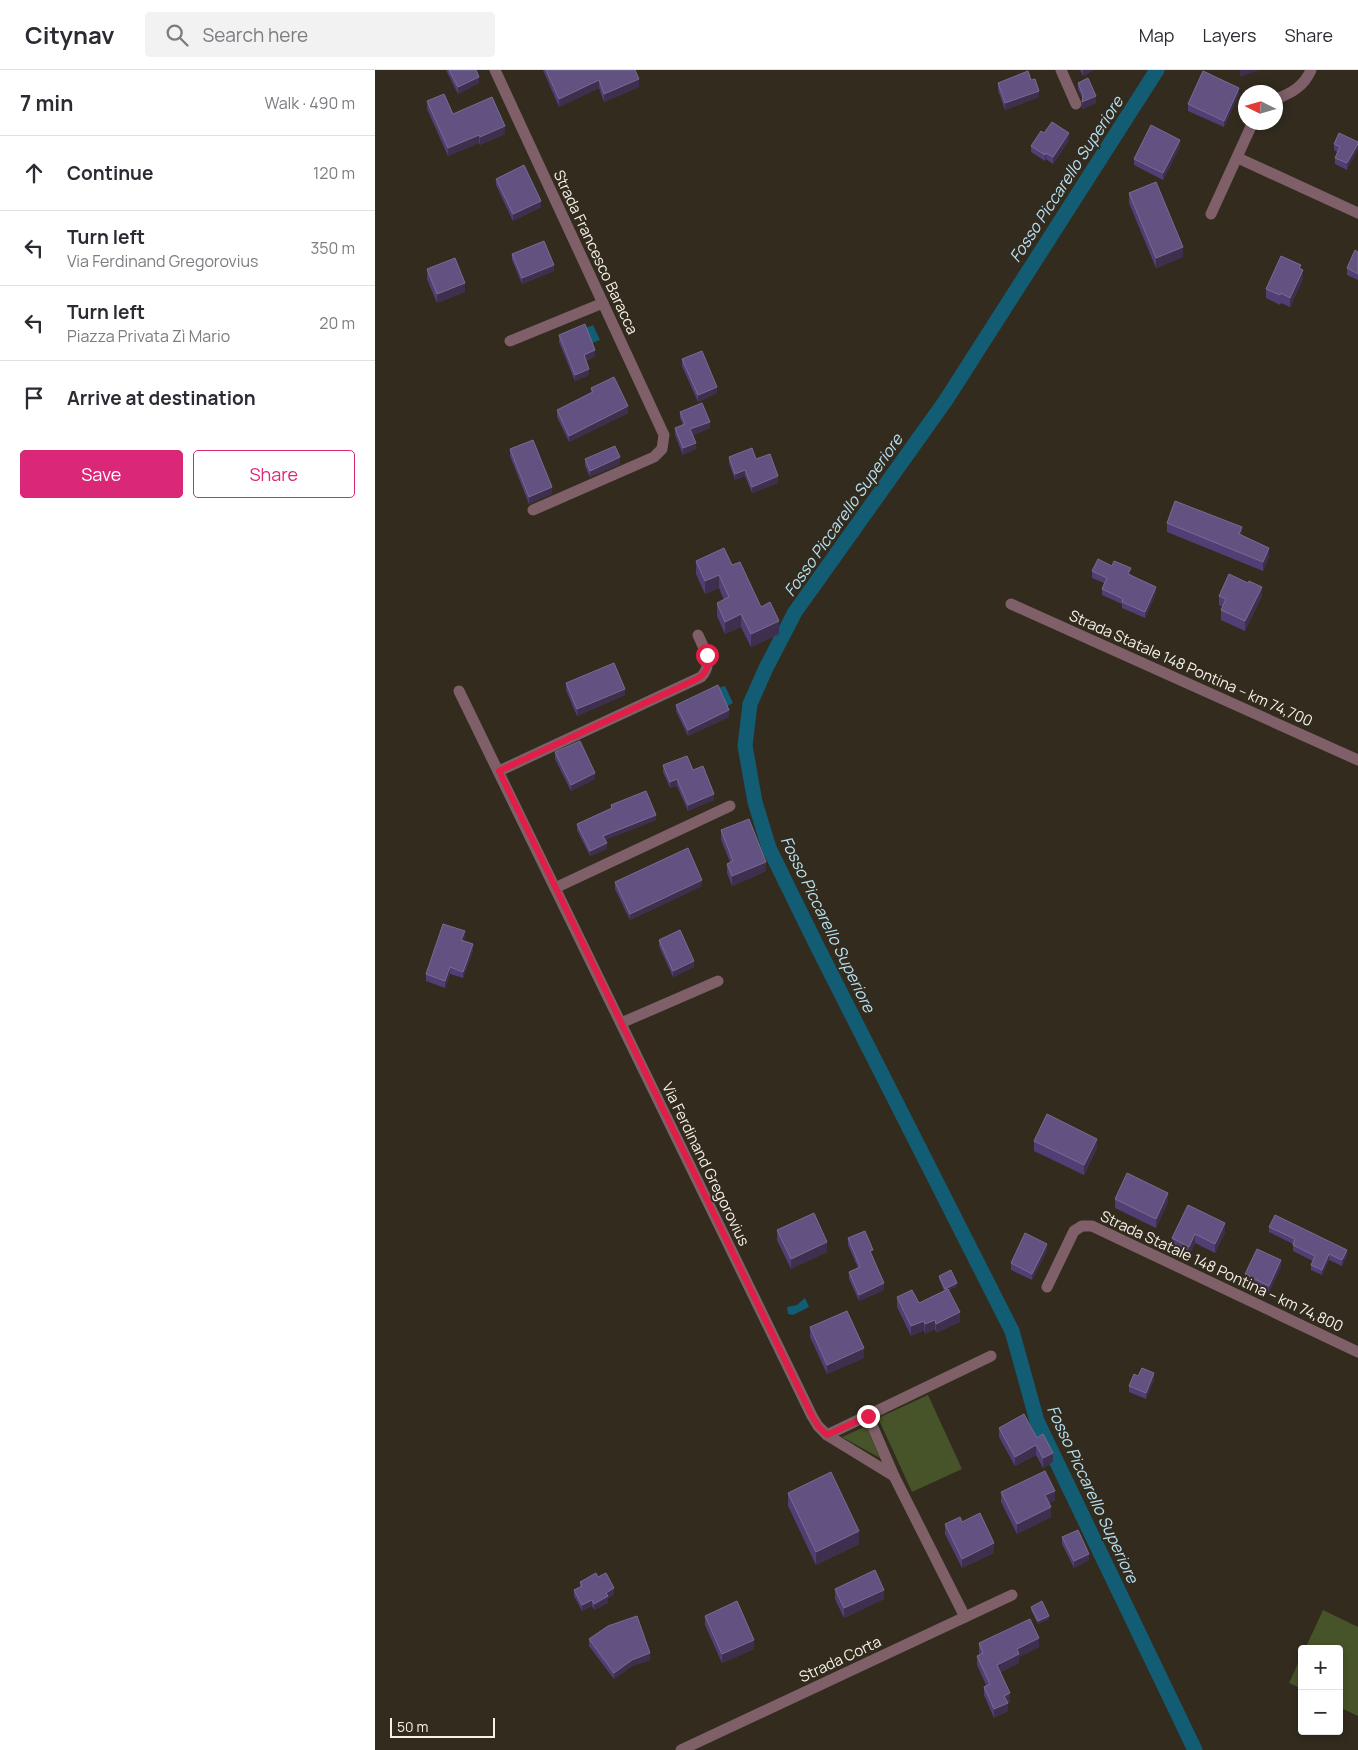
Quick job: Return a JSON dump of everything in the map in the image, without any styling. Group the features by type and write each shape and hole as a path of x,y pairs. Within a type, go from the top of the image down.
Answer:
{"street":[{"name":"Strada Francesco Baracca","path":"495,70 662,430 664,442 662,449 651,459 533,510"},
{"path":"1061,70 1076,104"},
{"path":"1283,95 1295,90 1304,82 1311,70"},
{"path":"1211,214 1250,130"},
{"path":"1238,158 1358,213"},
{"path":"510,341 603,303"},
{"name":"Strada Statale 148 Pontina – km 74,700","path":"1011,604 1358,760"},
{"path":"499,771 701,677 707,669 708,659 698,635"},
{"name":"Via Ferdinand Gregorovius","path":"459,691 812,1416 827,1435 894,1476"},
{"path":"555,888 730,806"},
{"path":"621,1023 718,981"},
{"name":"Strada Statale 148 Pontina – km 74,800","path":"1047,1287 1074,1231 1082,1226 1092,1226 1358,1352"},
{"path":"827,1435 991,1356"},
{"path":"868,1416 894,1476 965,1617"},
{"name":"Strada Corta","path":"681,1750 1012,1595"}],"green space":[{"path":"928,1395 962,1469 912,1492 878,1418"},
{"path":"866,1426 880,1458 842,1437"},
{"path":"1323,1610 1358,1627 1358,1716 1343,1709 1343,1645 1307,1645"},
{"path":"1298,1664 1298,1687 1289,1683"}],"water":[{"path":"593,325 600,340 592,343 586,328"},
{"path":"725,686 733,703 727,706 718,688"},
{"path":"805,1298 809,1307 793,1315 788,1314 787,1307 797,1305"}],"building":[{"path":"449,70 476,70 479,77 458,87"},
{"path":"546,70 635,70 639,79 604,94 599,80 559,99"},
{"path":"1028,71 1031,80 1035,79 1039,91 1005,103 998,83"},
{"path":"1203,71 1238,88 1224,121 1188,104"},
{"path":"1088,78 1096,96 1082,102 1083,95 1078,83"},
{"path":"444,94 453,114 492,97 505,126 448,148 427,101"},
{"path":"1052,122 1069,133 1053,157 1046,153 1045,155 1031,146 1041,131 1044,133"},
{"path":"1151,125 1180,140 1163,173 1134,159"},
{"path":"1339,133 1358,142 1347,163 1335,158 1340,147 1334,144"},
{"path":"524,165 541,201 513,214 496,179"},
{"path":"1156,182 1183,247 1156,258 1129,193"},
{"path":"544,241 554,265 522,278 512,254"},
{"path":"1355,250 1358,252 1358,274 1347,268"},
{"path":"1281,256 1301,265 1299,268 1303,270 1290,298 1281,293 1280,295 1266,289"},
{"path":"455,258 465,283 437,294 427,269"},
{"path":"585,324 595,350 584,355 589,369 575,375 559,335"},
{"path":"702,351 717,387 698,395 682,359"},
{"path":"614,377 628,406 569,436 557,410 593,392 591,388"},
{"path":"702,403 710,422 690,429 696,443 683,448 675,428 685,424 680,412"},
{"path":"533,440 552,487 529,497 510,449"},
{"path":"615,446 620,457 590,471 585,459"},
{"path":"752,448 756,459 770,454 778,476 752,487 745,470 735,474 729,457"},
{"path":"1175,501 1242,527 1239,534 1269,548 1263,562 1167,523"},
{"path":"724,548 732,565 740,562 761,607 770,602 779,621 751,634 741,614 725,622 717,603 729,597 719,575 705,581 696,561"},
{"path":"1098,559 1112,566 1114,561 1131,568 1128,574 1156,587 1145,612 1122,602 1123,599 1102,589 1107,578 1092,571"},
{"path":"1229,574 1262,587 1245,621 1221,610 1226,599 1219,596"},
{"path":"614,663 625,689 577,709 566,683"},
{"path":"718,685 729,710 688,730 676,705"},
{"path":"580,741 595,773 571,785 555,752"},
{"path":"687,756 693,770 703,766 714,794 688,805 677,779 670,782 663,765"},
{"path":"646,791 656,815 603,836 607,843 590,851 577,824 612,808 611,805"},
{"path":"749,819 766,862 732,876 727,864 733,861 721,830"},
{"path":"688,848 702,880 630,914 615,882"},
{"path":"443,924 465,931 461,940 473,944 463,972 450,967 445,981 426,974"},
{"path":"680,930 694,961 673,971 659,940"},
{"path":"1047,1114 1097,1139 1084,1165 1034,1141"},
{"path":"1127,1173 1168,1193 1156,1219 1115,1199"},
{"path":"1188,1205 1225,1223 1215,1244 1195,1234 1189,1247 1172,1238"},
{"path":"814,1213 827,1242 791,1259 777,1230"},
{"path":"1275,1215 1347,1250 1342,1260 1329,1254 1322,1270 1311,1265 1315,1256 1293,1245 1295,1239 1269,1227"},
{"path":"865,1231 873,1250 870,1251 884,1283 859,1295 849,1272 860,1267 848,1238"},
{"path":"1025,1233 1047,1244 1032,1274 1011,1263"},
{"path":"1257,1249 1281,1260 1269,1286 1245,1274"},
{"path":"951,1270 957,1283 945,1289 939,1276"},
{"path":"948,1289 960,1312 936,1324 935,1320 925,1324 924,1321 911,1326 897,1297 912,1290 919,1303"},
{"path":"847,1311 864,1348 827,1365 810,1327"},
{"path":"1142,1368 1154,1373 1146,1393 1129,1386 1134,1374 1138,1376"},
{"path":"1024,1414 1037,1438 1043,1434 1053,1453 1043,1458 1036,1445 1015,1457 999,1428"},
{"path":"1045,1471 1055,1491 1045,1495 1051,1507 1017,1524 1001,1492"},
{"path":"831,1472 859,1531 816,1552 788,1493"},
{"path":"980,1513 994,1543 962,1559 945,1524 960,1517 962,1522"},
{"path":"1078,1530 1089,1554 1074,1561 1062,1537"},
{"path":"875,1570 884,1590 844,1608 835,1589"},
{"path":"596,1573 598,1577 606,1573 614,1588 606,1593 608,1596 594,1604 592,1600 582,1605 574,1590 582,1586 580,1582"},
{"path":"737,1601 754,1640 722,1654 705,1616"},
{"path":"1042,1601 1049,1616 1038,1621 1031,1607"},
{"path":"637,1616 650,1653 632,1660 614,1673 589,1639 608,1626"},
{"path":"1030,1619 1039,1638 1017,1649 1019,1654 997,1665 1010,1693 1004,1696 1008,1703 994,1709 984,1687 990,1684 977,1656 983,1653 979,1643"}],"waterway":[{"name":"Fosso Piccarello Superiore","path":"1157,70 946,400 795,612 750,704 745,746 755,802 769,848 1012,1331 1037,1421 1195,1750"}],"route":[{"path":"707,655 707,669 701,677 499,771 812,1416 827,1435 868,1416"}]}
